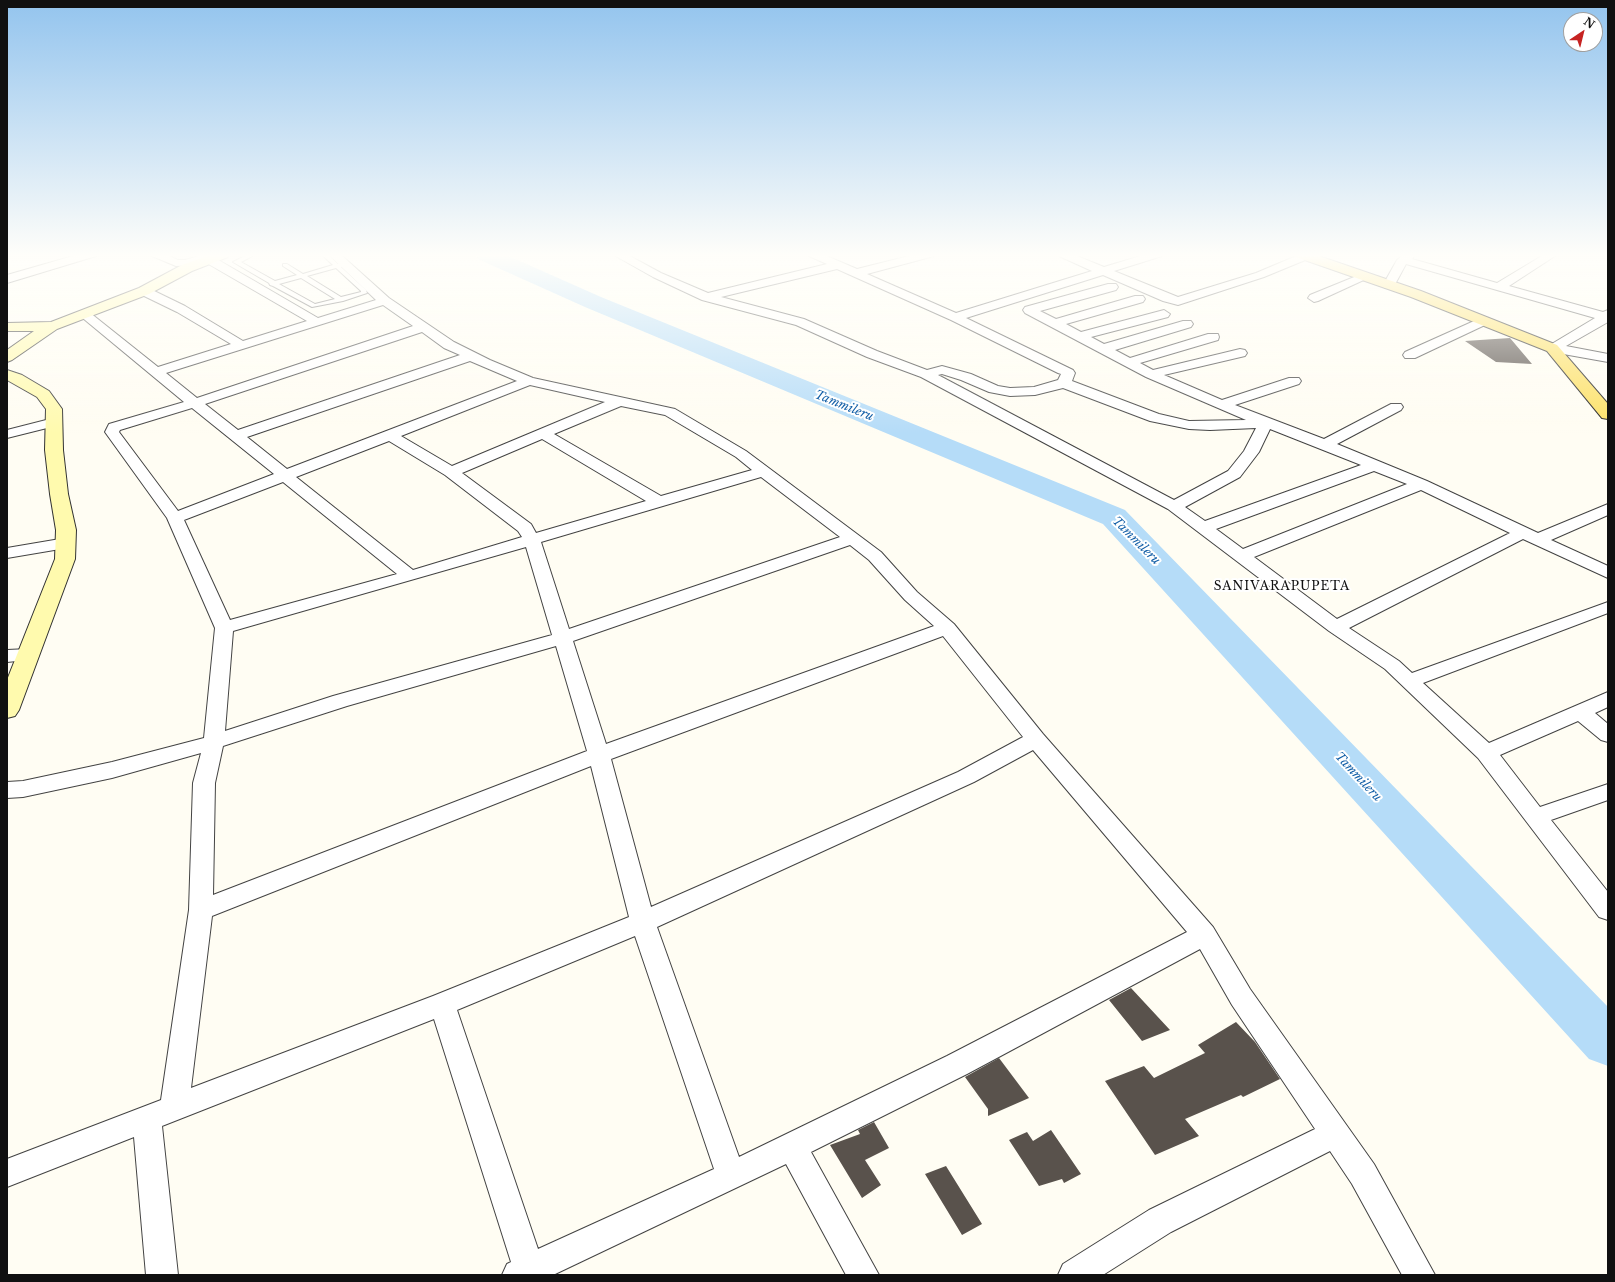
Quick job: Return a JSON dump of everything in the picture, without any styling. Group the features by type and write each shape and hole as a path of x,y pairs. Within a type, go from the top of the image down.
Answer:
{"main road":[{"path":"7,357 53,326 88,314"},
{"path":"1464,314 1552,348 1603,403 1608,414"},
{"path":"9,325 53,326"},
{"path":"7,375 16,378 43,394 54,409 54,450 59,494 66,530 65,559 7,710"}],"street":[{"path":"189,314 241,345"},
{"path":"303,314 317,322"},
{"path":"155,372 343,314"},
{"path":"404,314 449,345 529,382 670,412 740,454 874,556 911,596 947,628 1036,739 1204,934 1241,997 1363,1174 1419,1275"},
{"path":"769,314 800,322 872,354 926,374 1174,506 1336,627 1392,665 1486,753 1608,910"},
{"path":"948,314 1063,370 1068,374 1064,383"},
{"path":"955,317 965,314"},
{"path":"1037,314 1151,374 1221,405 1421,484 1529,537 1608,573"},
{"path":"1056,323 1088,314"},
{"path":"1080,336 1164,314"},
{"path":"85,315 410,576"},
{"path":"1552,348 1571,339 1607,316"},
{"path":"1410,355 1483,321"},
{"path":"1103,348 1187,324"},
{"path":"174,1109 201,910 204,783 214,742 224,628 175,518 112,432 114,427 122,423 195,403 424,327"},
{"path":"1129,362 1213,337"},
{"path":"1552,348 1608,358"},
{"path":"1151,374 1240,353"},
{"path":"236,436 471,356"},
{"path":"926,374 942,370 966,377 994,389 1010,392 1035,391 1064,383 1155,418 1188,425 1210,426 1266,423"},
{"path":"1221,405 1294,381"},
{"path":"175,518 529,382"},
{"path":"451,472 620,401"},
{"path":"1324,445 1396,407"},
{"path":"7,434 54,422"},
{"path":"1174,506 1234,474 1251,452 1266,423"},
{"path":"542,433 658,502"},
{"path":"390,435 451,472 525,528 532,540 599,755 643,922 732,1176"},
{"path":"1202,528 1375,465"},
{"path":"224,628 410,576 764,471"},
{"path":"1241,556 1421,484"},
{"path":"1336,627 1529,537 1608,508"},
{"path":"7,790 23,789 112,770 214,742 340,701 563,638 852,539"},
{"path":"7,553 66,543"},
{"path":"1409,681 1608,607"},
{"path":"201,910 599,755 947,628"},
{"path":"7,656 29,655"},
{"path":"1486,753 1608,699"},
{"path":"1580,712 1608,735"},
{"path":"7,1173 147,1120 442,1004 643,922 966,777 1036,739"},
{"path":"1536,817 1608,792"},
{"path":"442,1004 526,1273 732,1176 957,1066 1182,948 1204,934"},
{"path":"147,1120 162,1275"},
{"path":"1074,1275 1160,1221 1334,1134"},
{"path":"792,1146 862,1275"}],"building":[{"path":"1510,338 1532,364 1496,362 1465,341"},
{"path":"1131,988 1170,1030 1142,1041 1109,1000"},
{"path":"1236,1022 1255,1042 1280,1079 1243,1097 1241,1095 1185,1119 1199,1136 1155,1155 1105,1081 1144,1066 1154,1078 1205,1053 1198,1045"},
{"path":"999,1058 1029,1098 988,1116 988,1109 965,1077"},
{"path":"874,1122 889,1148 865,1160 881,1185 862,1198 830,1145 860,1134 858,1130"},
{"path":"1051,1130 1081,1174 1064,1183 1062,1179 1039,1186 1009,1140 1027,1132 1033,1141"},
{"path":"946,1166 982,1224 962,1235 925,1174"}],"waterway":[{"name":"Tammileru","path":"622,314 1114,517 1608,1043"}],"district":[{"name":"SANIVARAPUPETA","path":"1282,587"}]}
